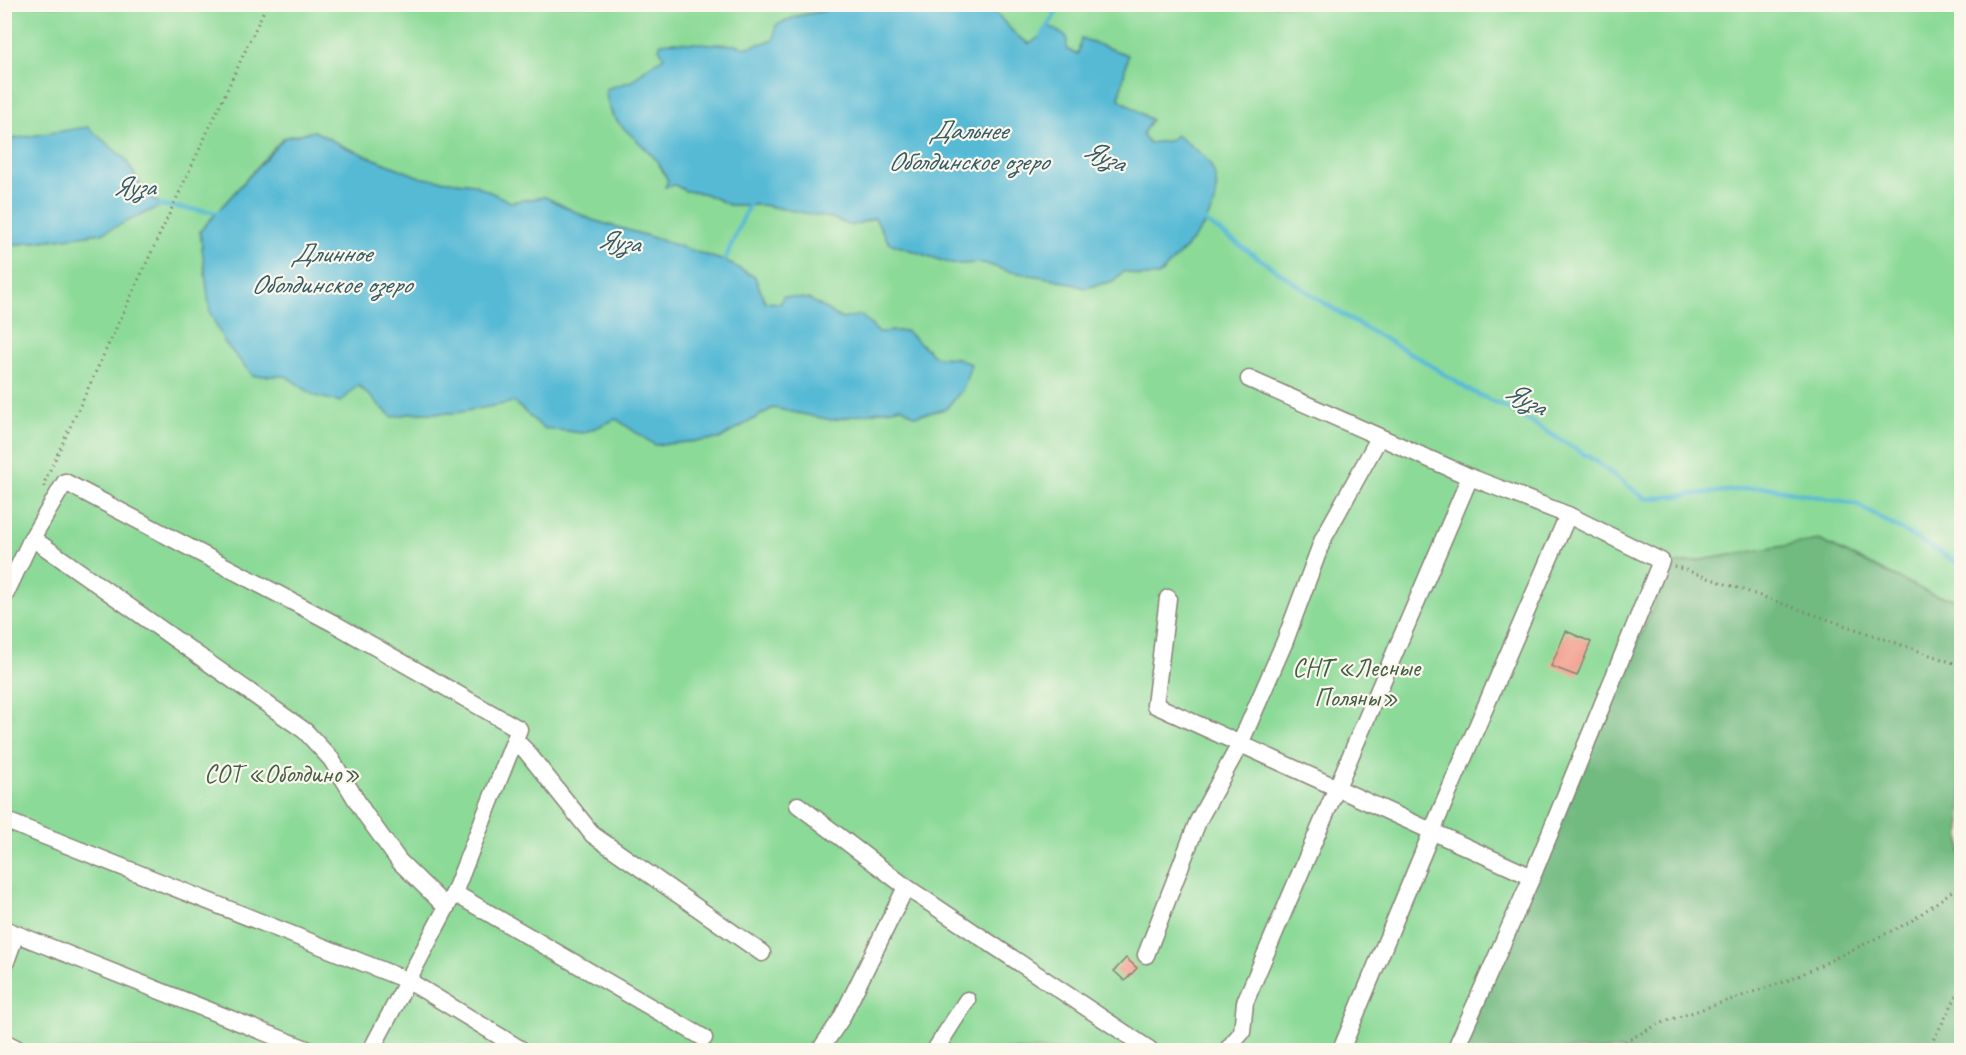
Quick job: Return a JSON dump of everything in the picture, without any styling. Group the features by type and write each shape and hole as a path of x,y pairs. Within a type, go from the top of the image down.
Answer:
{"lane":[{"path":"1249,379 1470,477 1568,515 1661,561 1532,877 1455,1050"},
{"path":"1146,955 1198,821 1240,744 1285,640 1323,539 1379,438"},
{"path":"1227,1050 1242,1032 1245,1002 1470,477"},
{"path":"4,597 32,538 65,482 333,624 519,729 450,900 371,1050"},
{"path":"1341,1050 1568,515"},
{"path":"32,538 305,732 331,759 365,814 399,861 450,900 704,1038"},
{"path":"1168,598 1155,705 1532,877"},
{"path":"515,740 593,835 762,953"},
{"path":"798,806 906,887 1150,1050"},
{"path":"4,820 409,981 522,1050"},
{"path":"820,1050 841,1019 906,887"},
{"path":"4,967 10,931 309,1050"},
{"path":"934,1050 967,1000"},
{"path":"4,1042 20,1050"}],"path":[{"path":"52,504 44,483 267,4"},
{"path":"1661,561 1962,666"},
{"path":"1609,1050 1661,1023 1792,979 1910,922 1962,884"},
{"path":"1928,1050 1962,986"}],"green space":[{"path":"4,5 826,5 824,11 797,16 774,40 744,48 738,45 665,57 648,67 632,81 606,89 612,115 657,160 668,181 686,191 703,193 729,205 762,205 832,218 851,226 875,218 889,243 952,264 984,263 1007,271 1055,279 1085,288 1113,281 1124,270 1139,276 1158,275 1181,253 1207,222 1169,141 1149,143 1142,135 1151,120 1119,99 1127,55 1081,39 1079,54 1067,50 1044,34 1030,44 1016,35 995,12 968,11 951,17 947,5 1961,5 1961,600 1933,595 1819,540 1459,1050 5,1050 5,246 102,233 147,196 126,160 88,128 5,140","holes":["314,131 345,147 422,178 473,184 510,202 545,197 592,220 727,262 755,277 765,302 781,303 809,299 842,319 861,316 878,332 906,331 936,357 957,358 901,407 832,420 773,408 719,439 655,445 616,419 583,433 543,428 514,402 455,413 412,413 392,417 358,385 315,396 286,376 200,231 283,138"]},
{"path":"1819,540 1933,595 1961,600 1961,1050 1459,1050 1672,565"}],"water":[{"name":"Дальнее Оболдинское озеро","path":"826,5 947,5 951,16 968,11 995,12 1016,35 1029,44 1044,34 1049,26 1067,37 1067,50 1078,54 1081,38 1128,55 1119,99 1151,120 1142,135 1149,143 1169,141 1176,135 1208,161 1216,182 1216,197 1211,212 1192,240 1158,276 1139,276 1124,271 1113,281 1085,288 1055,279 1007,271 984,263 952,264 889,243 875,218 851,226 832,218 762,205 729,205 703,193 686,191 675,185 665,187 668,180 658,162 624,129 611,112 606,89 632,81 664,57 659,48 661,43 738,45 744,48 774,40 776,25 797,16 824,11"},
{"path":"88,127 126,160 147,196 163,205 102,233 5,246 5,140"},
{"name":"Длинное Оболдинское озеро","path":"314,131 345,147 422,178 473,184 511,202 545,197 592,220 727,262 755,277 765,302 781,303 783,296 809,299 842,319 861,315 878,332 906,331 936,357 957,358 971,364 963,389 946,409 915,416 901,407 832,420 773,408 719,439 655,445 616,419 583,433 543,428 514,402 455,413 412,413 392,417 358,385 341,402 315,396 286,376 253,376 225,343 210,313 200,231 284,138"}],"building":[{"path":"1566,631 1591,642 1577,676 1551,666"},
{"path":"1126,958 1137,968 1125,981 1114,971"}],"waterway":[{"path":"1041,38 1061,4"},
{"name":"Яуза","path":"722,266 751,200"},
{"name":"Яуза","path":"158,205 221,213"},
{"name":"Яуза","path":"1203,220 1356,323 1421,359 1467,389 1513,411 1592,459 1646,499 1766,487 1856,504 1962,565"}],"park label":[{"name":"СНТ «Лесные Поляны»","path":"1356,682"},
{"name":"СОТ «Оболдино»","path":"282,773"}]}
